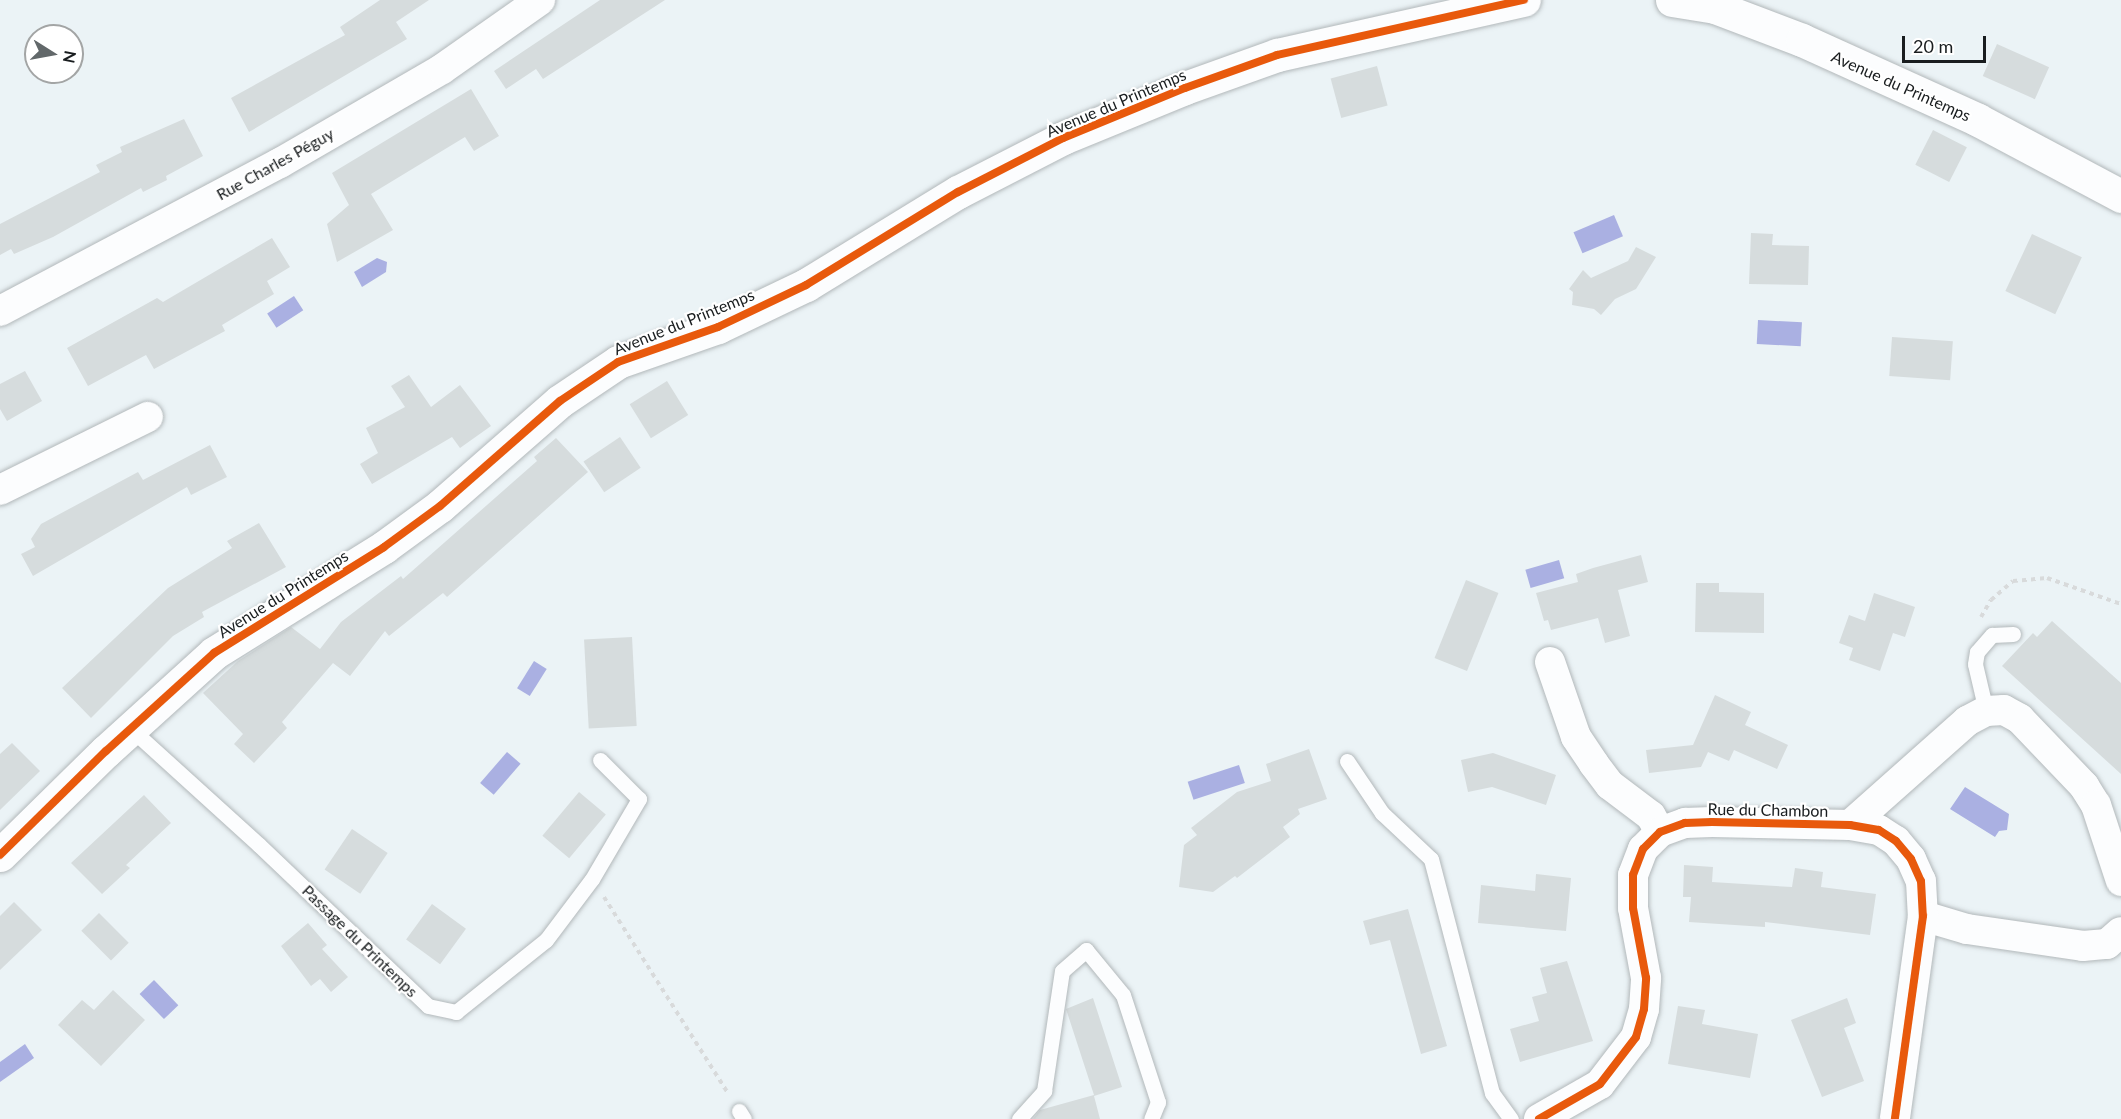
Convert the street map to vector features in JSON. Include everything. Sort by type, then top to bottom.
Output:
[{"type":"street","name":"Rue Charles Péguy","points":[[0,311],[280,163],[442,69],[540,0]]},
{"type":"street","name":"Avenue du Printemps","points":[[0,855],[130,728],[214,653],[384,547],[440,506],[560,401],[618,362],[718,327],[806,285],[958,192],[1063,138],[1185,88],[1277,55],[1524,0]]},
{"type":"street","name":"Avenue du Printemps","points":[[1672,0],[1714,7],[1803,40],[1978,120],[2121,196]]},
{"type":"street","points":[[0,490],[148,417]]},
{"type":"street","points":[[1539,1119],[1600,1084],[1636,1037],[1644,1009],[1646,978],[1633,908],[1633,875],[1643,849],[1660,832],[1651,816],[1610,785],[1576,737],[1550,662]]},
{"type":"street","points":[[1850,825],[1941,741],[1986,711],[2004,710],[2020,719],[2070,767],[2096,805],[2121,881]]},
{"type":"street","name":"Rue du Chambon","points":[[1660,832],[1685,823],[1850,825],[1879,830],[1896,842],[1911,858],[1921,881],[1923,916],[1895,1119]]},
{"type":"street","points":[[1923,916],[1967,929],[2083,946],[2116,943]]},
{"type":"lane","points":[[1986,711],[1975,664],[1984,643],[1992,635],[2013,634]]},
{"type":"lane","name":"Passage du Printemps","points":[[130,728],[260,844],[428,1006],[456,1012],[546,940],[592,879],[639,798],[600,760]]},
{"type":"lane","points":[[1347,760],[1382,813],[1431,859],[1492,1093],[1511,1119]]},
{"type":"lane","points":[[1019,1119],[1044,1091],[1062,971],[1086,950],[1122,995],[1158,1102],[1151,1119]]},
{"type":"path","points":[[1984,643],[1978,622],[1990,600],[2013,581],[2046,578],[2121,604]]},
{"type":"path","points":[[592,879],[741,1115]]},
{"type":"water","points":[[1614,215],[1623,236],[1582,253],[1573,232]]},
{"type":"water","points":[[377,258],[387,262],[386,272],[362,287],[354,272]]},
{"type":"water","points":[[294,296],[303,310],[276,328],[267,313]]},
{"type":"water","points":[[1758,320],[1802,322],[1801,346],[1757,344]]},
{"type":"water","points":[[1559,560],[1564,578],[1531,588],[1525,570]]},
{"type":"water","points":[[534,661],[547,669],[530,696],[517,688]]},
{"type":"water","points":[[507,752],[521,764],[494,795],[480,783]]},
{"type":"water","points":[[1239,765],[1245,783],[1194,800],[1188,782]]},
{"type":"water","points":[[1965,787],[2009,814],[2007,830],[1999,831],[1995,837],[1950,809]]},
{"type":"water","points":[[154,980],[178,1005],[164,1019],[140,994]]},
{"type":"water","points":[[25,1044],[34,1058],[0,1082],[0,1062]]},
{"type":"building","points":[[380,0],[429,0],[396,22],[407,39],[249,132],[231,98],[345,35],[340,27]]},
{"type":"building","points":[[600,0],[665,0],[543,79],[536,69],[506,89],[494,71]]},
{"type":"building","points":[[1997,44],[2049,67],[2035,99],[1983,76]]},
{"type":"building","points":[[1377,66],[1388,106],[1341,118],[1331,78]]},
{"type":"building","points":[[471,89],[499,136],[474,151],[465,137],[371,194],[393,230],[337,262],[327,224],[349,205],[332,173]]},
{"type":"building","points":[[184,119],[203,156],[166,176],[167,180],[143,192],[141,188],[53,237],[14,254],[11,249],[0,255],[0,224],[100,172],[96,165],[122,152],[120,147]]},
{"type":"building","points":[[1933,130],[1967,147],[1949,182],[1915,165]]},
{"type":"building","points":[[1751,233],[1773,234],[1772,245],[1809,246],[1808,285],[1749,284]]},
{"type":"building","points":[[2032,234],[2082,257],[2055,314],[2005,291]]},
{"type":"building","points":[[272,238],[290,267],[267,281],[274,294],[222,325],[225,331],[154,369],[146,355],[88,386],[67,348],[157,298],[163,302]]},
{"type":"building","points":[[1636,247],[1656,257],[1636,289],[1615,299],[1601,315],[1594,309],[1572,305],[1573,292],[1569,289],[1583,270],[1591,278],[1628,261]]},
{"type":"building","points":[[1892,337],[1953,341],[1950,380],[1889,376]]},
{"type":"building","points":[[25,371],[42,401],[7,421],[0,409],[0,384]]},
{"type":"building","points":[[409,375],[431,407],[460,385],[491,426],[460,448],[452,437],[372,484],[360,464],[378,453],[366,428],[405,407],[391,386]]},
{"type":"building","points":[[667,381],[688,415],[651,438],[630,404]]},
{"type":"building","points":[[620,437],[641,468],[604,492],[584,462]]},
{"type":"building","points":[[556,438],[588,472],[447,597],[443,593],[389,636],[385,631],[350,676],[333,663],[282,722],[287,728],[254,763],[234,744],[243,734],[203,693],[238,661],[291,627],[320,649],[341,622],[401,576],[403,579],[537,461],[534,457]]},
{"type":"building","points":[[210,445],[227,477],[191,495],[187,487],[33,576],[21,554],[35,547],[31,539],[41,524],[138,472],[143,480]]},
{"type":"building","points":[[259,523],[286,567],[202,612],[204,617],[173,636],[91,718],[62,688],[168,588],[232,548],[227,541]]},
{"type":"building","points":[[1641,555],[1648,582],[1618,590],[1630,636],[1605,643],[1598,618],[1551,630],[1548,620],[1544,621],[1536,593],[1578,582],[1576,574]]},
{"type":"building","points":[[1466,580],[1498,593],[1467,671],[1435,658]]},
{"type":"building","points":[[1696,583],[1719,583],[1719,592],[1764,593],[1764,633],[1695,632]]},
{"type":"building","points":[[1874,593],[1915,607],[1905,637],[1893,633],[1880,671],[1849,660],[1853,648],[1839,643],[1849,615],[1865,621]]},
{"type":"building","points":[[2052,621],[2121,683],[2121,774],[2002,666],[2033,633],[2037,637]]},
{"type":"building","points":[[632,637],[637,726],[589,728],[584,640]]},
{"type":"building","points":[[1715,695],[1751,712],[1745,725],[1788,745],[1777,769],[1734,750],[1729,761],[1708,752],[1701,767],[1649,773],[1646,750],[1693,745]]},
{"type":"building","points":[[12,743],[40,771],[0,810],[0,754]]},
{"type":"building","points":[[1309,749],[1327,799],[1298,809],[1300,814],[1283,827],[1290,837],[1237,878],[1235,876],[1213,892],[1179,887],[1184,845],[1197,835],[1191,828],[1237,792],[1271,781],[1266,764]]},
{"type":"building","points":[[1493,753],[1556,775],[1546,805],[1492,787],[1468,792],[1461,760]]},
{"type":"building","points":[[579,792],[606,814],[569,858],[542,836]]},
{"type":"building","points":[[144,795],[171,823],[126,865],[130,868],[102,894],[71,863]]},
{"type":"building","points":[[352,829],[388,853],[360,894],[325,870]]},
{"type":"building","points":[[1684,865],[1713,867],[1712,882],[1792,887],[1795,868],[1823,872],[1821,887],[1876,894],[1870,935],[1765,922],[1765,927],[1689,922],[1691,897],[1683,897]]},
{"type":"building","points":[[1536,874],[1571,878],[1566,931],[1478,923],[1481,885],[1535,891]]},
{"type":"building","points":[[14,902],[42,930],[0,970],[0,916]]},
{"type":"building","points":[[432,904],[466,929],[440,964],[406,940]]},
{"type":"building","points":[[1408,909],[1447,1046],[1421,1054],[1390,940],[1370,945],[1363,921]]},
{"type":"building","points":[[99,913],[129,943],[111,960],[81,931]]},
{"type":"building","points":[[308,923],[327,945],[322,949],[348,977],[331,992],[320,979],[311,986],[281,946]]},
{"type":"building","points":[[1567,961],[1593,1041],[1520,1062],[1510,1029],[1539,1021],[1532,997],[1547,993],[1540,968]]},
{"type":"building","points":[[113,990],[145,1020],[101,1066],[58,1025],[82,1000],[94,1010]]},
{"type":"building","points":[[1093,998],[1122,1087],[1094,1096],[1100,1119],[1033,1119],[1040,1110],[1094,1095],[1066,1009]]},
{"type":"building","points":[[1847,998],[1856,1023],[1844,1028],[1864,1081],[1822,1097],[1791,1020]]},
{"type":"building","points":[[1678,1006],[1705,1010],[1702,1024],[1758,1034],[1750,1078],[1668,1064]]},
{"type":"cycle path","points":[[0,855],[106,751],[214,653],[384,547],[440,506],[560,401],[618,362],[718,327],[806,285],[958,192],[1063,138],[1185,88],[1277,55],[1524,0]]},
{"type":"cycle path","points":[[1539,1119],[1600,1084],[1636,1037],[1644,1009],[1646,978],[1633,908],[1633,875],[1643,849],[1660,832],[1685,823],[1712,822],[1850,825],[1879,830],[1896,841],[1911,859],[1921,881],[1923,916],[1895,1119]]}]
